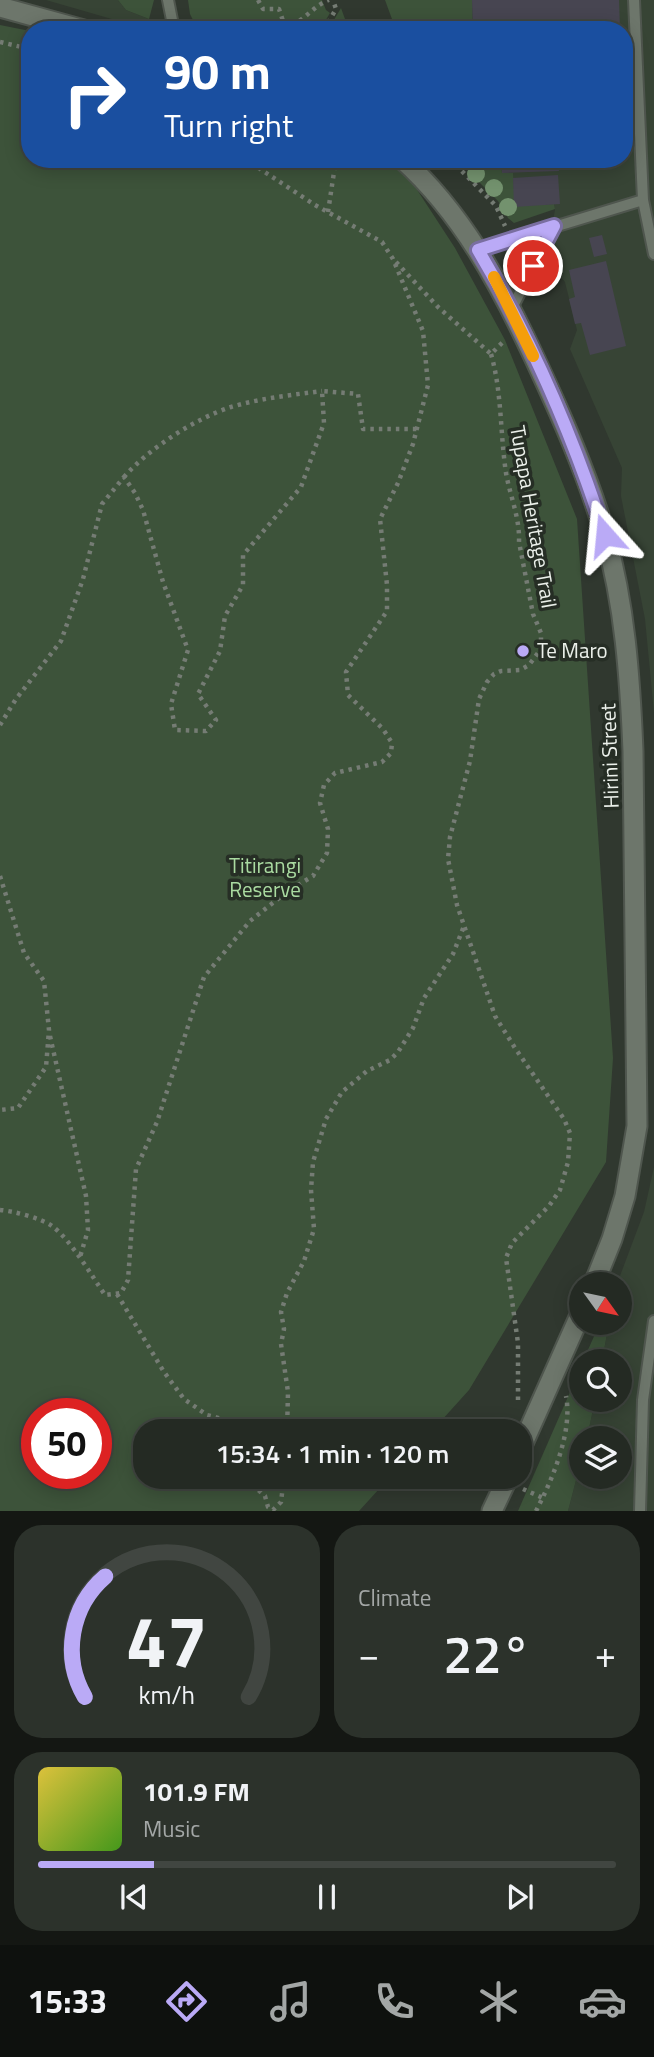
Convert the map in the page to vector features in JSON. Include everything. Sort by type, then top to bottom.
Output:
[{"type":"main road","points":[[0,7],[51,21]]},
{"type":"main road","name":"Hirini Street","points":[[411,168],[442,200],[478,250],[515,318],[577,454],[605,535],[621,611],[631,695],[637,1126],[632,1163],[618,1223],[599,1272]]},
{"type":"main road","points":[[532,1423],[571,1335]]},
{"type":"main road","points":[[492,1511],[510,1489]]},
{"type":"lane","points":[[168,0],[172,21]]},
{"type":"lane","points":[[634,0],[643,200],[654,254]]},
{"type":"lane","points":[[478,250],[643,200]]},
{"type":"lane","points":[[515,318],[554,226]]},
{"type":"lane","points":[[640,1511],[642,1400],[654,1321]]},
{"type":"path","points":[[258,0],[262,9],[279,9],[283,21]]},
{"type":"path","points":[[302,21],[316,6],[328,1],[336,9],[329,21]]},
{"type":"path","points":[[0,42],[21,47]]},
{"type":"path","points":[[259,168],[328,212],[382,242],[393,259],[438,307],[491,354],[515,318]]},
{"type":"path","points":[[328,212],[335,168]]},
{"type":"path","points":[[459,168],[500,211],[508,240]]},
{"type":"path","points":[[0,1210],[11,1211],[52,1226],[80,1258],[105,1296],[121,1293],[128,1280],[136,1169],[158,1122],[204,977],[250,921],[288,891],[313,876],[327,853],[328,830],[320,803],[324,785],[335,772],[383,762],[391,753],[392,743],[383,729],[348,695],[346,672],[387,611],[380,519],[398,483],[417,429],[428,385],[423,331],[393,259]]},
{"type":"path","name":"Tupapa Heritage Trail","points":[[491,354],[497,379],[506,474],[520,531],[533,614],[542,640],[541,649],[533,662],[520,670],[494,674],[479,699],[470,761],[448,849],[450,881],[495,1016],[564,1119],[570,1133],[568,1162],[560,1190],[550,1206],[517,1238],[506,1258],[518,1343],[518,1408]]},
{"type":"path","points":[[0,725],[16,699],[61,641],[83,579],[102,504],[139,459],[175,434],[229,407],[261,399],[322,391],[358,394],[363,429],[417,429]]},
{"type":"path","points":[[124,477],[143,510],[163,582],[188,650],[171,704],[175,730],[206,731],[216,720],[198,694],[220,651],[225,616],[243,585],[243,555],[301,486],[324,423],[322,391]]},
{"type":"path","points":[[0,876],[24,953],[44,981],[49,1030],[86,1196],[88,1230],[80,1258]]},
{"type":"path","points":[[287,1419],[288,1387],[281,1344],[284,1329],[281,1312],[312,1237],[313,1162],[326,1119],[335,1101],[348,1087],[367,1071],[390,1060],[398,1052],[413,1028],[424,998],[453,954],[464,926]]},
{"type":"path","points":[[0,1110],[18,1108],[46,1067],[49,1030]]},
{"type":"path","points":[[117,1294],[164,1372],[184,1399],[207,1415],[222,1419]]},
{"type":"path","points":[[536,1511],[557,1464],[568,1411],[563,1387],[553,1375]]},
{"type":"path","points":[[257,1489],[265,1496],[268,1507],[272,1510],[281,1502],[283,1489]]},
{"type":"path","points":[[526,1489],[543,1498]]},
{"type":"shaded area","points":[[46,0],[118,0],[126,10],[149,19],[119,21]]},
{"type":"shaded area","points":[[472,0],[654,0],[654,713],[645,619],[621,496],[622,468],[570,349],[577,330],[565,282],[546,258],[554,204],[514,207],[502,168],[633,168],[633,21],[473,21]]},
{"type":"shaded area","points":[[654,1167],[654,1511],[568,1511],[574,1489],[632,1489],[632,1426],[590,1426],[592,1412],[632,1412],[632,1349],[604,1349],[607,1335],[632,1335],[632,1272],[622,1272],[644,1212]]},
{"type":"green space","points":[[118,0],[154,0],[149,19],[126,10]]},
{"type":"green space","points":[[188,0],[322,0],[330,13],[325,21],[194,21]]},
{"type":"green space","points":[[385,0],[472,0],[473,21],[393,21]]},
{"type":"green space","points":[[341,8],[346,21],[333,21]]},
{"type":"green space","name":"Titirangi Reserve","points":[[0,25],[21,29],[21,168],[403,168],[455,248],[505,340],[577,519],[613,1058],[606,1162],[469,1390],[443,1419],[133,1419],[133,1489],[379,1489],[359,1511],[0,1511]]},
{"type":"green space","points":[[468,168],[502,168],[502,173],[513,173],[515,206],[554,204],[555,209],[514,223],[498,201]]},
{"type":"green space","points":[[595,1335],[607,1335],[604,1349],[588,1349]]},
{"type":"green space","points":[[569,1394],[569,1412],[592,1412],[590,1426],[569,1426],[569,1489],[574,1489],[568,1511],[518,1511],[528,1489],[532,1489],[532,1479]]},
{"type":"building","points":[[472,0],[619,0],[620,21],[473,21]]},
{"type":"building","points":[[502,168],[559,168],[559,171],[502,173]]},
{"type":"building","points":[[558,175],[560,204],[514,207],[513,178]]},
{"type":"building","points":[[602,235],[607,254],[594,257],[589,238]]},
{"type":"building","points":[[606,261],[626,346],[590,355],[581,323],[575,324],[569,299],[575,297],[569,270]]},
{"type":"slow traffic","points":[[494,277],[533,356]]},
{"type":"place","name":"Te Maro","points":[[523,651]]},
{"type":"route","points":[[533,266],[554,226],[478,250],[515,317],[561,416],[605,535]]}]
